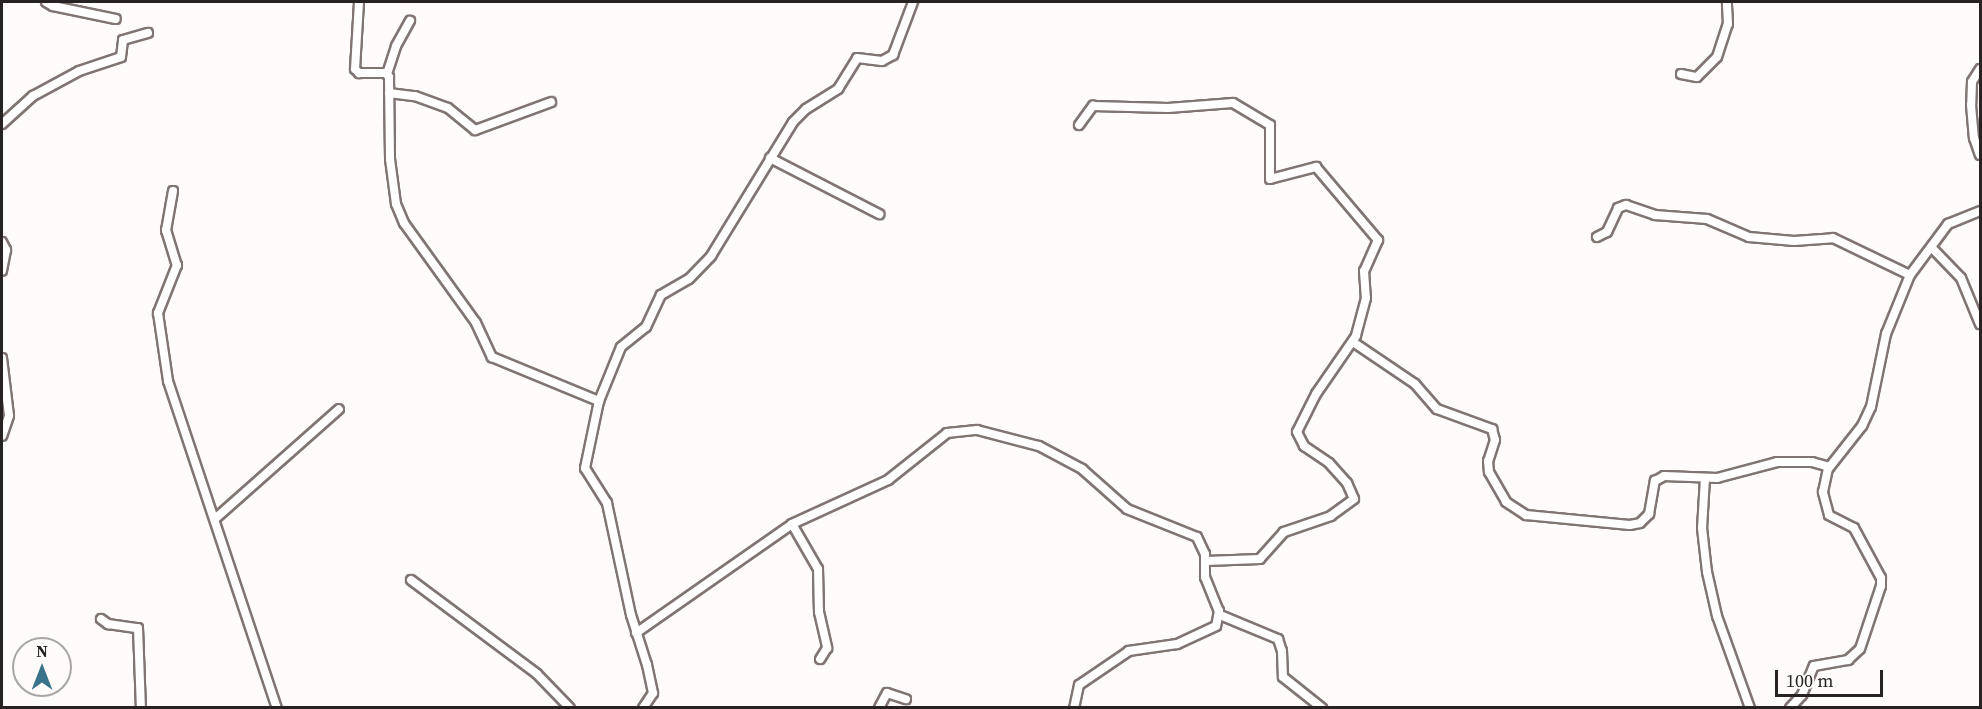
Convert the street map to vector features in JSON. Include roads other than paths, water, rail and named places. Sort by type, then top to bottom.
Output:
[{"type":"street","points":[[46,2],[116,19]]},
{"type":"street","points":[[359,2],[355,69],[359,73],[387,74]]},
{"type":"street","points":[[644,708],[653,693],[636,633],[607,503],[585,468],[599,402],[621,347],[646,327],[661,295],[679,286],[705,263],[752,194],[794,122],[806,109],[838,88],[857,58],[882,61],[892,56],[913,2]]},
{"type":"street","points":[[1681,74],[1696,77],[1717,57],[1728,24],[1727,2]]},
{"type":"street","points":[[410,21],[396,46],[387,74],[390,159],[399,212],[476,323],[490,355],[532,376],[599,402]]},
{"type":"street","points":[[2,124],[42,90],[79,71],[121,57],[123,40],[148,33]]},
{"type":"street","points":[[1980,69],[1972,82],[1971,105],[1974,138],[1980,155]]},
{"type":"street","points":[[389,93],[415,96],[448,108],[475,130],[551,102]]},
{"type":"street","points":[[1079,125],[1093,106],[1168,108],[1219,102],[1233,104],[1268,122],[1270,179],[1316,167],[1377,237],[1364,271],[1366,298],[1353,342],[1316,394],[1297,432],[1304,446],[1329,463],[1353,491],[1351,503],[1331,516],[1284,532],[1260,559],[1206,561]]},
{"type":"street","points":[[771,158],[879,214]]},
{"type":"street","points":[[173,191],[166,230],[177,265],[158,313],[161,343],[184,439],[216,518],[248,610],[259,661],[277,708]]},
{"type":"street","points":[[1597,237],[1607,232],[1618,208],[1626,205],[1655,215],[1707,219],[1744,236],[1794,241],[1833,238],[1910,275]]},
{"type":"street","points":[[1790,708],[1802,695],[1814,666],[1848,660],[1860,649],[1881,586],[1854,528],[1829,515],[1824,492],[1829,467],[1862,426],[1871,407],[1886,334],[1910,275],[1933,249],[1948,224],[1980,211]]},
{"type":"street","points":[[2,242],[6,249],[2,271]]},
{"type":"street","points":[[1933,249],[1961,278],[1980,324]]},
{"type":"street","points":[[1353,342],[1415,384],[1437,409],[1492,429],[1495,441],[1487,467],[1506,502],[1519,513],[1630,525],[1640,523],[1648,514],[1657,479],[1731,475],[1777,462],[1812,462],[1829,467]]},
{"type":"street","points":[[2,357],[9,416],[2,436]]},
{"type":"street","points":[[216,518],[339,409]]},
{"type":"street","points":[[636,633],[792,524],[888,480],[947,433],[977,430],[1039,446],[1082,469],[1126,509],[1197,537],[1206,561],[1205,577],[1220,615],[1216,626],[1205,634],[1177,644],[1134,649],[1108,663],[1079,685],[1074,708]]},
{"type":"street","points":[[1705,478],[1702,528],[1707,572],[1718,616],[1750,708]]},
{"type":"street","points":[[792,524],[818,569],[819,612],[827,648],[820,658]]},
{"type":"street","points":[[411,580],[537,674],[570,708]]},
{"type":"street","points":[[1220,615],[1278,639],[1282,651],[1283,678],[1322,708]]},
{"type":"street","points":[[102,619],[108,624],[138,628],[141,708]]},
{"type":"street","points":[[879,708],[887,693],[906,699]]}]
